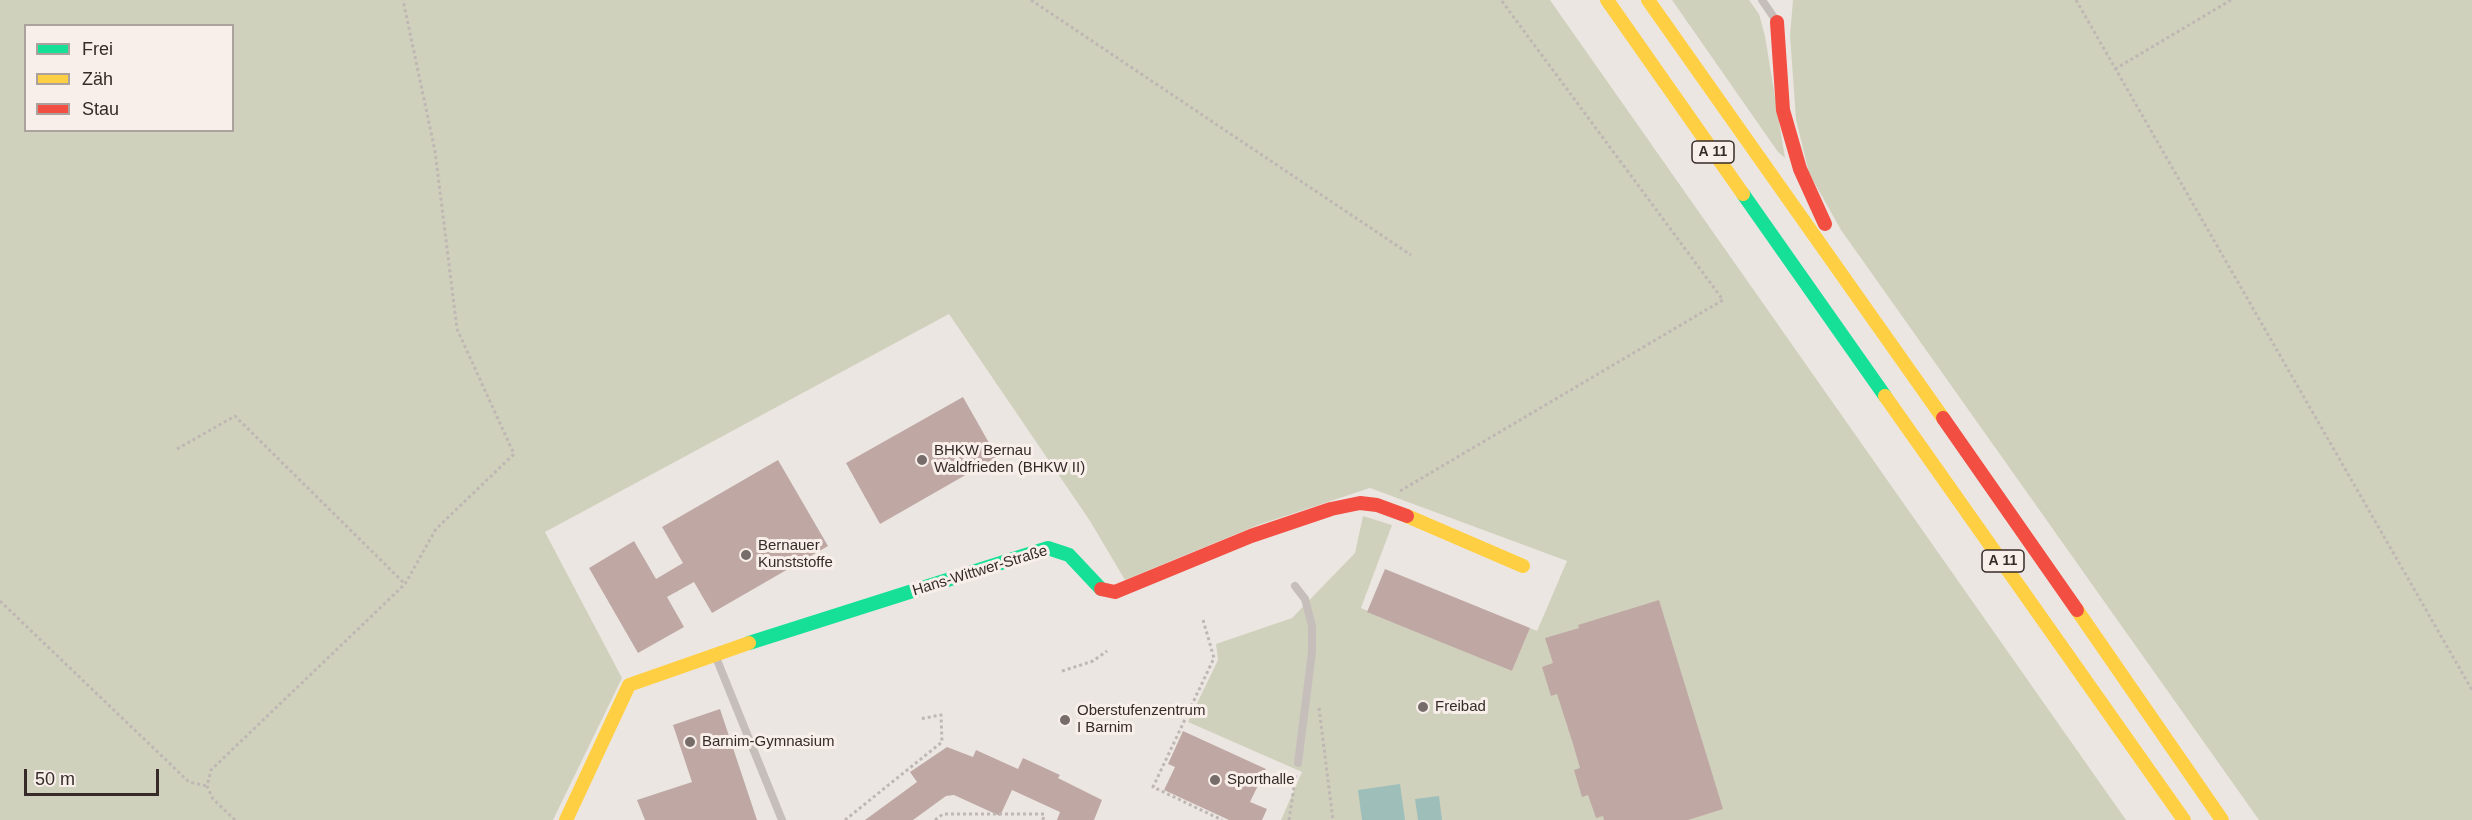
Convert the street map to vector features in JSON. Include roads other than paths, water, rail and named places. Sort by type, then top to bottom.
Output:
[{"type":"main road","name":"A 11","points":[[1607,0],[2184,820]]},
{"type":"main road","name":"A 11","points":[[1648,0],[1846,278],[2222,820]]},
{"type":"main road","points":[[1777,22],[1780,84],[1790,140],[1811,197],[1842,252],[1846,278]]},
{"type":"main road","name":"Hans-Wittwer-Straße","points":[[566,820],[629,685],[714,654],[1048,548],[1070,555],[1096,586],[1105,591],[1115,592],[1251,536],[1332,509],[1360,503],[1377,505],[1522,566]]},
{"type":"lane","points":[[1762,0],[1777,22]]},
{"type":"lane","points":[[1294,586],[1305,599],[1312,626],[1312,652],[1298,763]]},
{"type":"lane","points":[[714,654],[723,670],[782,820]]},
{"type":"water","points":[[1400,784],[1405,820],[1362,820],[1358,790]]},
{"type":"water","points":[[1439,796],[1442,820],[1418,820],[1415,799]]},
{"type":"place","name":"BHKW Bernau Waldfrieden (BHKW II)","points":[[922,460]]},
{"type":"place","name":"Bernauer Kunststoffe","points":[[746,555]]},
{"type":"place","name":"Freibad","points":[[1423,707]]},
{"type":"place","name":"Oberstufenzentrum I Barnim","points":[[1065,720]]},
{"type":"place","name":"Barnim-Gymnasium","points":[[690,742]]},
{"type":"place","name":"Sporthalle","points":[[1215,780]]}]
